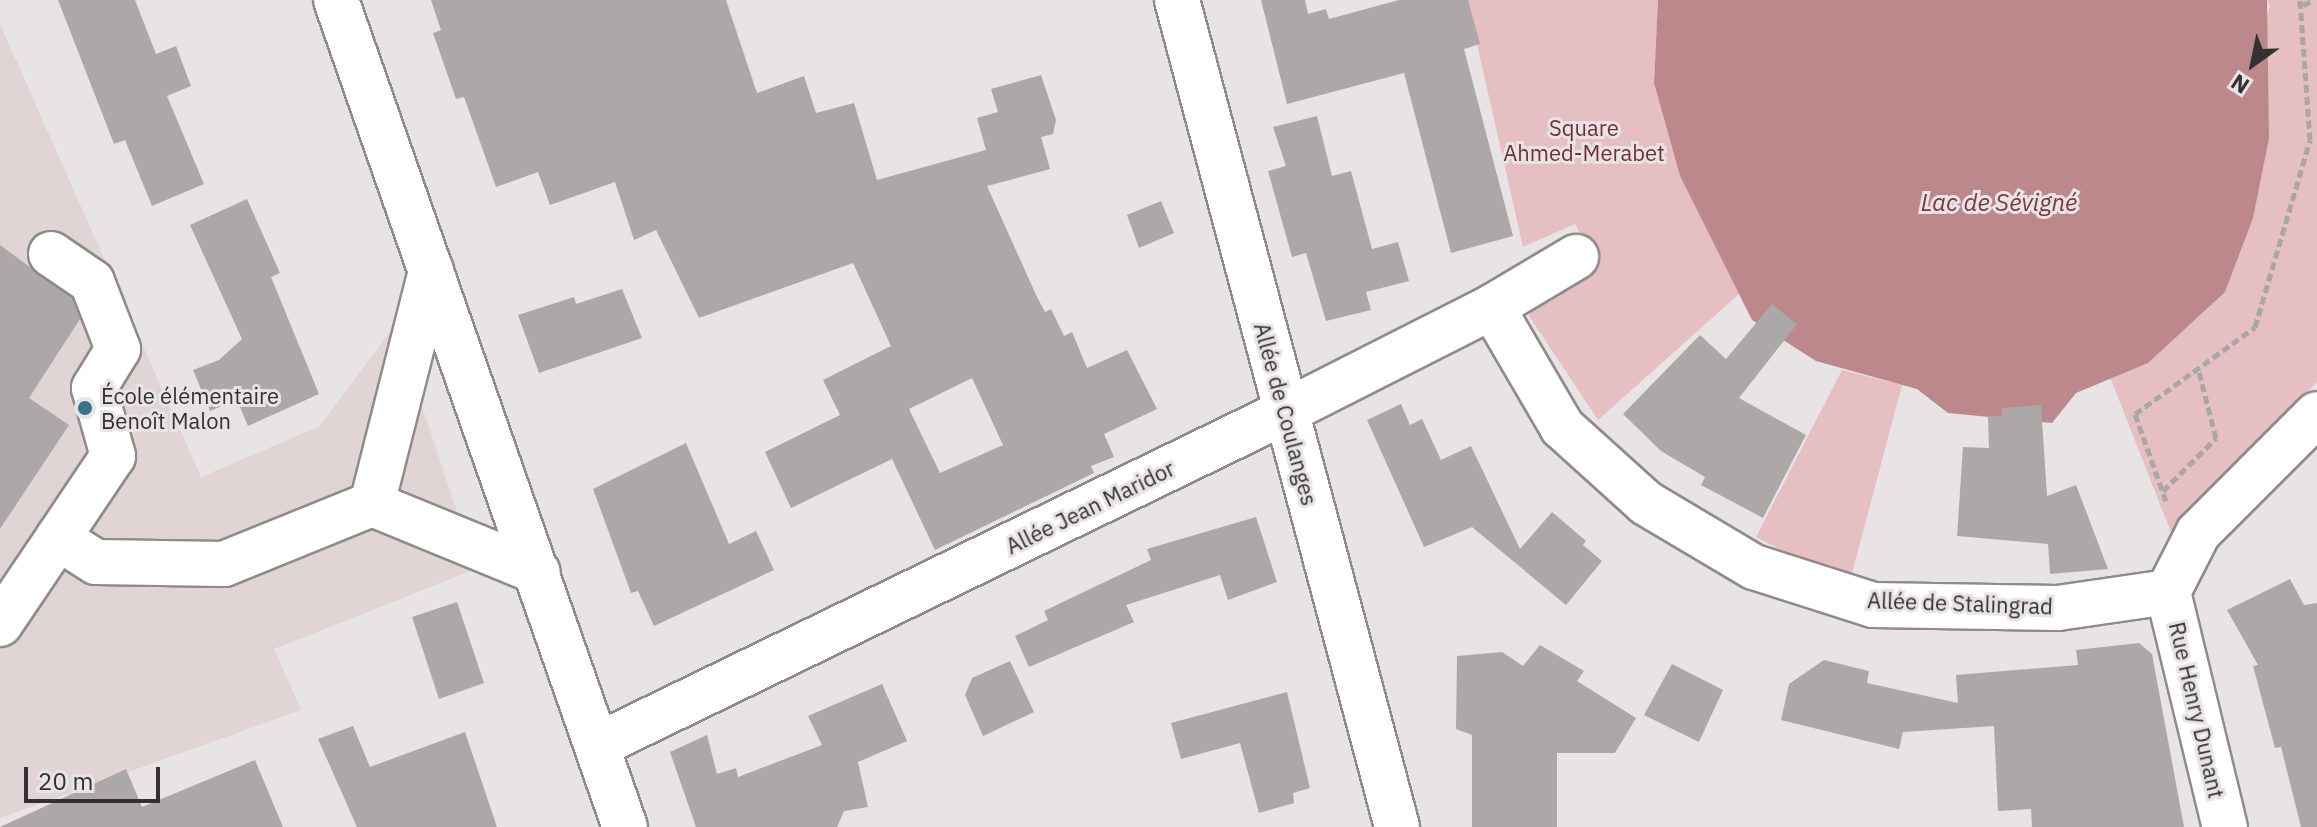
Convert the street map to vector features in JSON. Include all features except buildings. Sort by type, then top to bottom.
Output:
[{"type":"street","points":[[336,0],[625,827]]},
{"type":"street","name":"Allée de Coulanges","points":[[1177,0],[1397,827]]},
{"type":"street","points":[[0,624],[113,456],[94,388],[118,349],[92,282],[51,254]]},
{"type":"street","name":"Allée Jean Maridor","points":[[598,745],[1285,412],[1492,307],[1576,257]]},
{"type":"street","points":[[372,504],[431,270]]},
{"type":"street","name":"Allée de Stalingrad","points":[[1492,307],[1562,427],[1646,503],[1754,567],[1873,605],[2058,608],[2168,592]]},
{"type":"street","points":[[2168,592],[2198,533],[2317,414]]},
{"type":"street","points":[[58,538],[96,562],[224,564],[372,504],[538,572]]},
{"type":"street","name":"Rue Henry Dunant","points":[[2168,592],[2225,827]]},
{"type":"path","points":[[2188,553],[2135,414],[2199,372],[2255,327],[2310,140],[2302,2],[2314,0]]},
{"type":"path","points":[[2163,491],[2216,438],[2199,372]]},
{"type":"shaded area","name":"École élémentaire Benoît Malon","points":[[0,24],[201,477],[320,426],[395,325],[476,569],[274,649],[301,710],[0,818]]},
{"type":"green space","name":"Square Ahmed-Merabet","points":[[1467,0],[1658,0],[1654,83],[1680,176],[1739,294],[1598,420],[1529,316],[1538,295],[1598,265],[1575,224],[1523,247]]},
{"type":"green space","points":[[2267,0],[2317,0],[2317,382],[2238,463],[2174,540],[2110,377],[2148,363],[2270,7]]},
{"type":"green space","points":[[1842,370],[1902,385],[1851,577],[1802,561],[1756,537]]},
{"type":"water","name":"Lac de Sévigné","points":[[1658,0],[2267,0],[2269,138],[2253,218],[2225,292],[2148,363],[2076,393],[2052,423],[1948,413],[1917,389],[1816,361],[1752,320],[1680,176],[1654,83]]},
{"type":"place","name":"École élémentaire Benoît Malon","points":[[85,408]]}]
